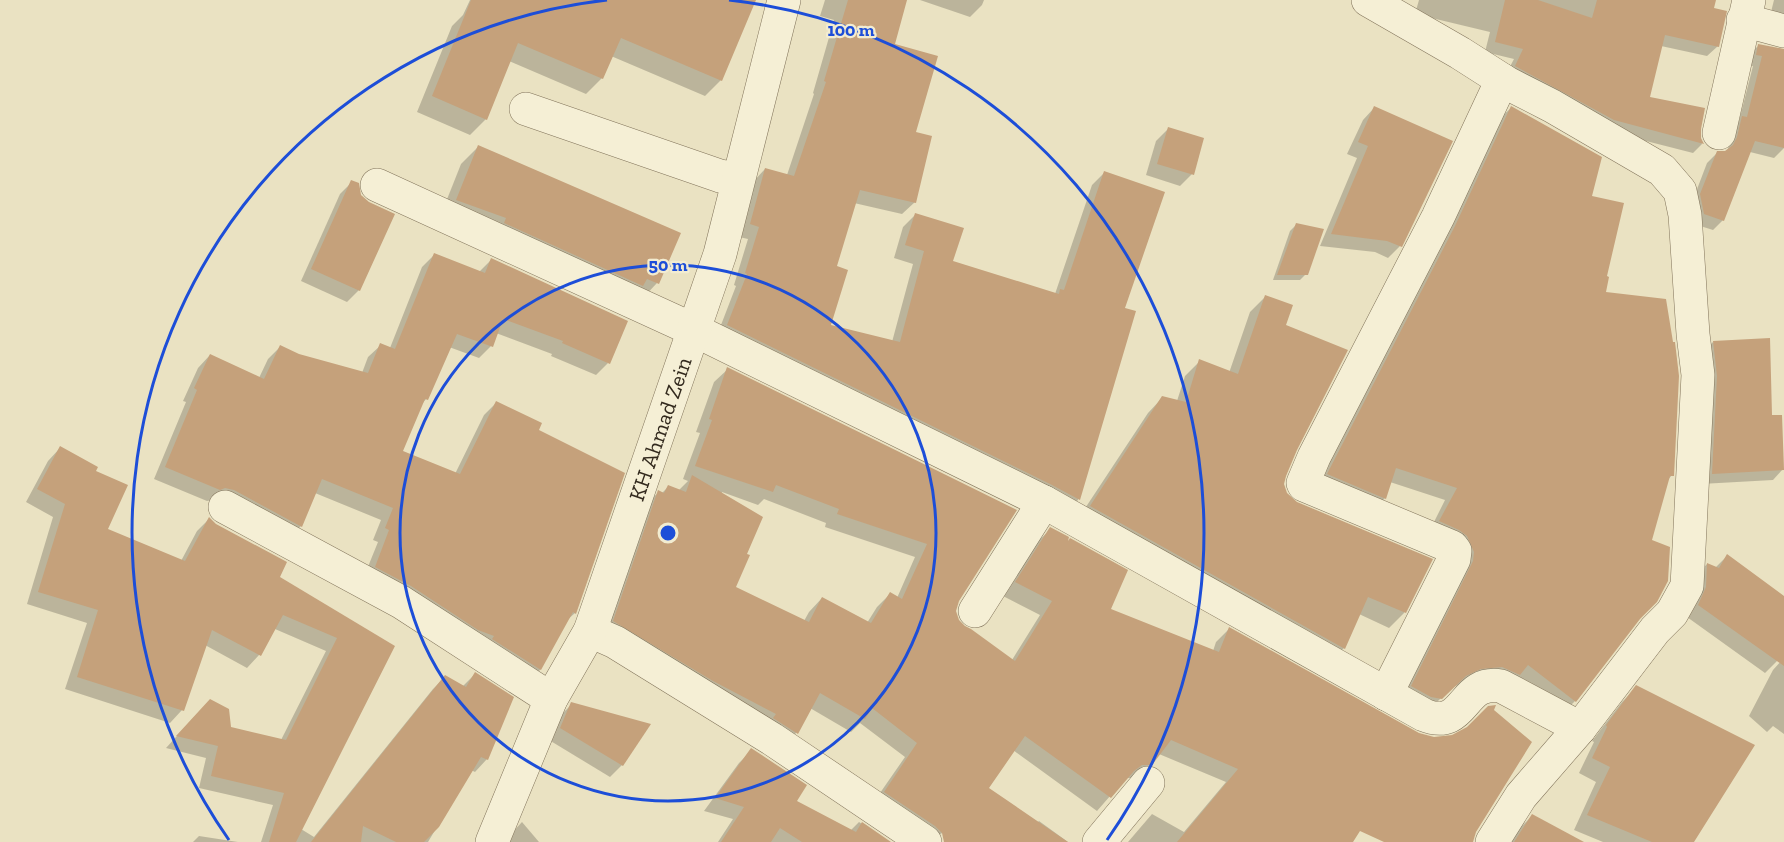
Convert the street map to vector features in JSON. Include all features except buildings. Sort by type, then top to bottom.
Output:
[{"type":"street","name":"KH Ahmad Zein","points":[[492,842],[551,699],[590,631],[720,254],[737,179],[784,0]]},
{"type":"street","points":[[1368,0],[1502,80],[1552,106],[1662,170],[1680,191],[1685,215],[1698,375],[1687,586],[1672,613],[1655,630],[1580,728],[1521,796],[1492,842]]},
{"type":"street","points":[[1719,133],[1746,10],[1784,31]]},
{"type":"street","points":[[1386,694],[1454,559],[1455,550],[1396,522],[1305,486],[1303,483],[1314,457],[1438,217],[1502,80]]},
{"type":"street","points":[[526,109],[720,176],[737,179]]},
{"type":"street","points":[[377,185],[694,330],[1044,502],[1436,720],[1447,718],[1457,712],[1478,689],[1489,684],[1501,686],[1580,728]]},
{"type":"street","points":[[975,611],[1044,502]]},
{"type":"street","points":[[225,507],[401,602],[551,699]]},
{"type":"street","points":[[590,631],[615,642],[772,739],[925,842]]},
{"type":"street","points":[[1099,842],[1148,783]]}]
